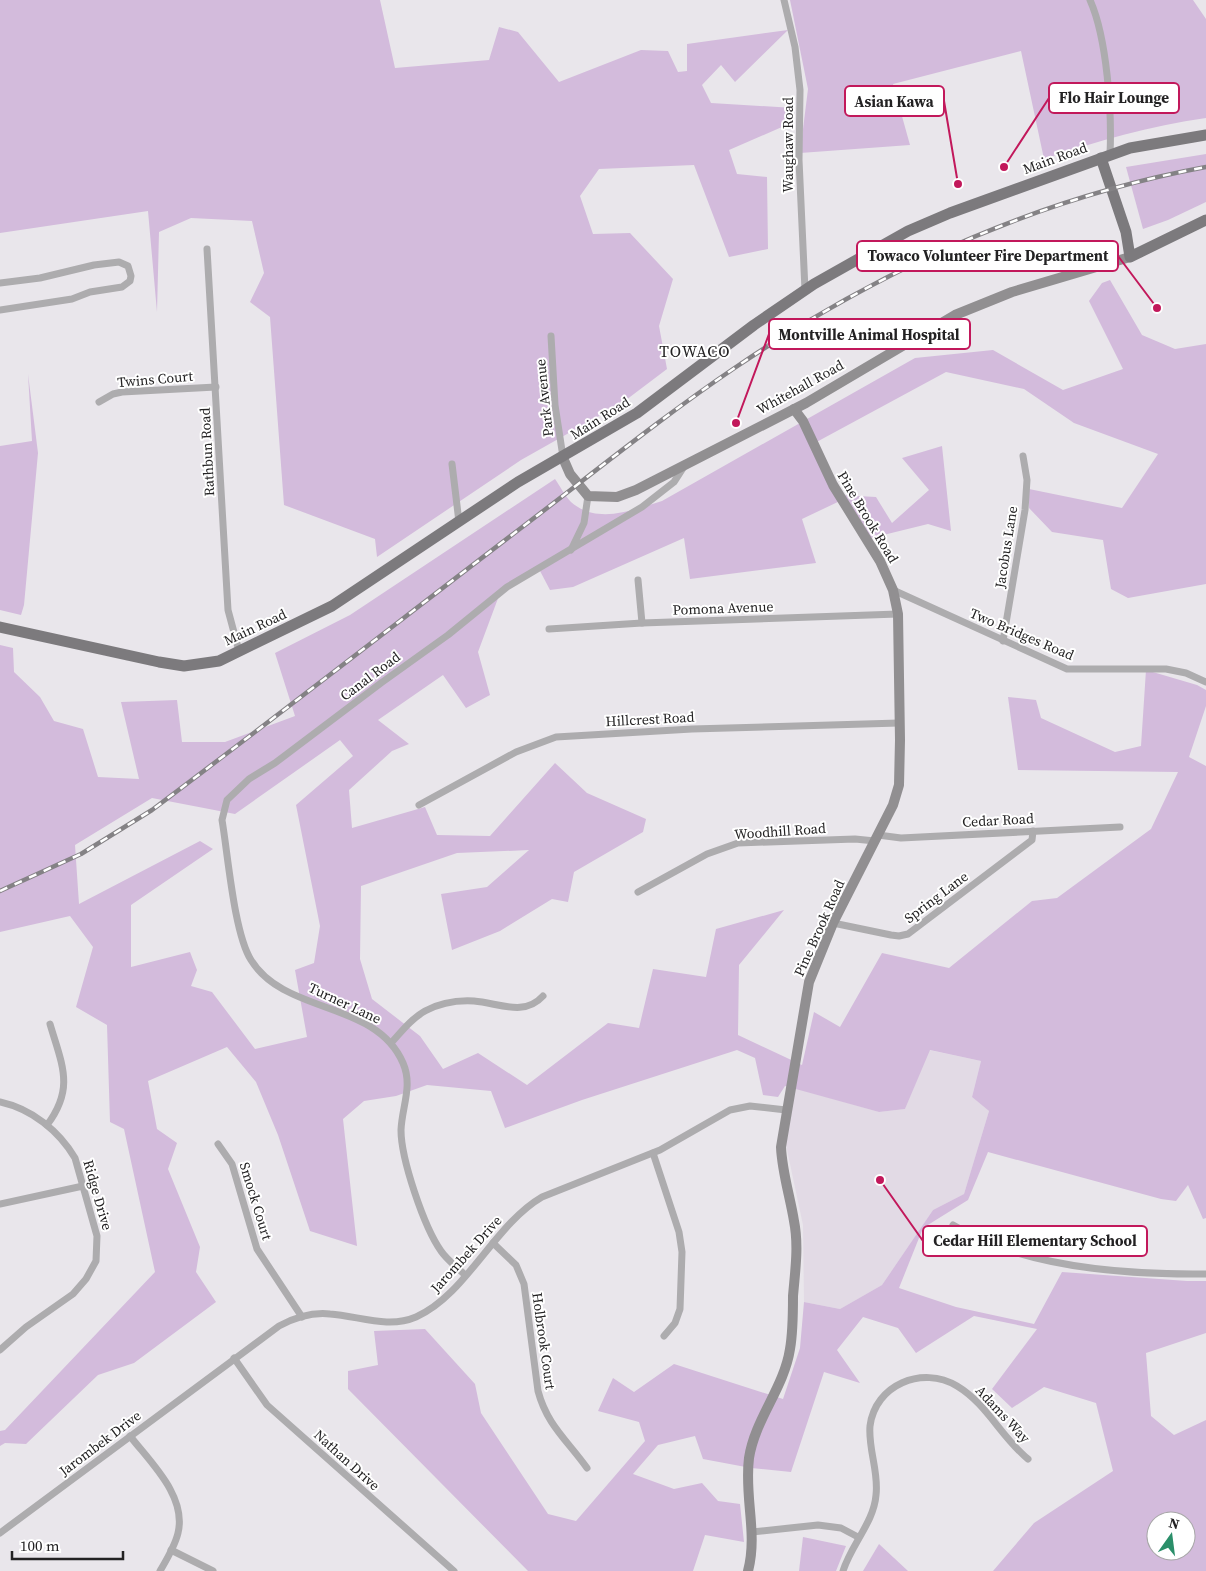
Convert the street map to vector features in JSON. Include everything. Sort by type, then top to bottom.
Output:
[{"type":"main road","name":"Main Road","points":[[0,627],[184,666],[219,661],[332,606],[518,482],[563,458],[637,413],[805,290],[856,259],[922,225],[1106,156],[1130,148],[1206,134]]},
{"type":"main road","points":[[1106,156],[1126,232],[1130,257]]},
{"type":"main road","name":"Whitehall Road","points":[[1130,257],[1206,220]]},
{"type":"street","name":"Waughaw Road","points":[[784,0],[795,47],[799,82],[799,160],[805,290]]},
{"type":"street","points":[[1090,0],[1099,24],[1103,46],[1106,156]]},
{"type":"street","name":"Rathbun Road","points":[[207,249],[228,610],[238,652]]},
{"type":"street","name":"Whitehall Road","points":[[588,496],[617,497],[683,468],[794,409],[932,327],[980,304],[1130,257]]},
{"type":"street","points":[[0,282],[40,278],[94,265],[119,262],[128,266],[131,276],[130,281],[122,287],[90,292],[72,299],[0,310]]},
{"type":"street","name":"Park Avenue","points":[[551,336],[555,405],[563,458]]},
{"type":"street","name":"Twins Court","points":[[98,402],[113,394],[122,392],[216,387]]},
{"type":"street","name":"Pine Brook Road","points":[[748,1571],[752,1532],[747,1483],[750,1457],[758,1428],[783,1376],[791,1346],[796,1241],[795,1222],[781,1160],[786,1110],[807,989],[833,923],[893,805],[899,785],[898,614],[893,590],[880,561],[833,485],[803,421],[794,409]]},
{"type":"street","name":"Jacobus Lane","points":[[1003,641],[1024,510],[1027,480],[1023,456]]},
{"type":"street","points":[[563,458],[570,474],[588,496],[584,523],[571,550]]},
{"type":"street","points":[[452,464],[459,522]]},
{"type":"street","name":"Canal Road","points":[[226,846],[222,820],[223,809],[227,800],[243,784],[448,635],[506,587],[642,507],[674,482],[683,468]]},
{"type":"street","points":[[638,580],[642,623]]},
{"type":"street","name":"Two Bridges Road","points":[[893,590],[1067,669],[1166,669],[1186,673],[1206,682]]},
{"type":"street","name":"Pomona Avenue","points":[[550,629],[642,623],[898,614]]},
{"type":"street","name":"Hillcrest Road","points":[[419,805],[516,752],[556,737],[692,729],[899,723]]},
{"type":"street","name":"Cedar Road","points":[[876,838],[1120,827]]},
{"type":"street","name":"Spring Lane","points":[[833,923],[891,935],[908,934],[1032,840],[1033,831]]},
{"type":"street","name":"Woodhill Road","points":[[638,892],[707,854],[738,843],[876,838]]},
{"type":"street","name":"Turner Lane","points":[[226,846],[242,940],[256,967],[279,987],[361,1022],[379,1032],[391,1043],[404,1064],[408,1084],[401,1128],[405,1161],[435,1241],[446,1258],[465,1275]]},
{"type":"street","points":[[391,1043],[416,1017],[444,1004],[474,1001],[524,1008],[536,1005],[543,996]]},
{"type":"street","points":[[47,1125],[59,1107],[65,1088],[50,1024]]},
{"type":"street","name":"Ridge Drive","points":[[0,1102],[17,1107],[47,1125],[70,1150],[75,1158],[97,1236],[98,1251],[92,1270],[73,1294],[26,1327],[0,1350]]},
{"type":"street","name":"Jarombek Drive","points":[[0,1533],[279,1326],[302,1317],[328,1313],[389,1322],[409,1320],[432,1308],[465,1275],[525,1208],[542,1197],[653,1153],[688,1136],[730,1110],[750,1106],[786,1110]]},
{"type":"street","name":"Smock Court","points":[[218,1144],[232,1164],[257,1249],[302,1317]]},
{"type":"street","points":[[653,1153],[679,1232],[682,1252],[680,1309],[674,1323],[664,1336]]},
{"type":"street","points":[[0,1204],[83,1186]]},
{"type":"street","points":[[953,1225],[975,1239],[998,1248],[1071,1266],[1206,1274]]},
{"type":"street","name":"Holbrook Court","points":[[493,1243],[516,1265],[524,1284],[538,1391],[542,1405],[551,1424],[587,1468]]},
{"type":"street","name":"Nathan Drive","points":[[234,1358],[267,1405],[454,1571]]},
{"type":"street","name":"Adams Way","points":[[842,1571],[871,1515],[876,1494],[870,1426],[877,1407],[890,1389],[914,1376],[944,1379],[975,1398],[1016,1449],[1028,1458]]},
{"type":"street","points":[[130,1436],[176,1499],[180,1524],[171,1550],[160,1571]]},
{"type":"street","points":[[752,1532],[825,1525],[841,1528],[858,1537]]},
{"type":"street","points":[[171,1550],[213,1571]]},
{"type":"shaded area","points":[[0,0],[380,0],[395,68],[489,60],[499,27],[518,32],[559,82],[641,50],[668,51],[678,72],[687,71],[687,44],[788,30],[735,82],[721,65],[702,85],[711,103],[794,108],[791,123],[729,150],[737,174],[767,177],[768,249],[729,257],[694,165],[599,169],[580,196],[593,234],[630,233],[673,279],[659,326],[667,369],[622,403],[521,460],[377,557],[375,539],[284,505],[270,317],[250,302],[264,273],[252,221],[191,218],[159,232],[157,312],[148,211],[0,233]]},
{"type":"shaded area","points":[[790,0],[1193,0],[1206,19],[1206,118],[1124,135],[1044,159],[1021,51],[893,84],[910,145],[800,153],[808,89]]},
{"type":"shaded area","points":[[1206,154],[1206,202],[1168,220],[1143,229],[1126,167]]},
{"type":"shaded area","points":[[1110,280],[1142,335],[1175,349],[1206,344],[1206,584],[1128,598],[1111,589],[1103,540],[1052,532],[1029,508],[1029,489],[1122,508],[1158,454],[1074,423],[1024,389],[946,372],[811,445],[839,495],[876,497],[892,523],[929,490],[902,458],[942,446],[951,531],[928,524],[867,539],[842,500],[802,519],[816,563],[690,579],[684,538],[573,587],[550,590],[539,569],[500,593],[478,652],[490,695],[466,708],[443,675],[378,720],[409,744],[392,751],[349,790],[352,828],[425,807],[437,835],[490,836],[555,763],[587,793],[646,819],[643,832],[574,872],[568,902],[552,899],[500,931],[452,950],[441,894],[487,887],[529,850],[457,853],[361,886],[360,959],[372,999],[420,1036],[443,1069],[478,1053],[527,1085],[608,1023],[639,1028],[653,969],[706,977],[716,929],[784,910],[739,965],[738,1035],[802,1065],[814,1012],[840,1027],[882,953],[949,968],[1032,901],[1057,898],[1151,829],[1178,772],[1018,770],[1008,697],[1036,700],[1041,718],[1115,752],[1141,746],[1146,670],[1197,685],[1206,690],[1206,706],[1189,757],[1206,766],[1206,1218],[1203,1219],[1188,1185],[1176,1201],[1161,1199],[988,1152],[968,1200],[923,1228],[899,1288],[956,1307],[1034,1324],[1062,1272],[1206,1281],[1206,1333],[1146,1353],[1151,1416],[1174,1435],[1206,1420],[1206,1571],[993,1571],[1034,1523],[1113,1471],[1096,1403],[1044,1387],[1012,1408],[992,1389],[1037,1329],[974,1316],[916,1353],[898,1328],[863,1317],[837,1350],[860,1383],[824,1372],[791,1472],[751,1468],[703,1459],[695,1436],[658,1445],[633,1474],[674,1489],[702,1483],[718,1501],[740,1504],[744,1542],[705,1535],[693,1571],[528,1571],[348,1389],[348,1371],[378,1365],[374,1331],[425,1329],[475,1384],[481,1413],[548,1514],[576,1521],[645,1441],[639,1422],[598,1411],[613,1378],[634,1392],[674,1364],[783,1399],[800,1348],[804,1302],[840,1309],[882,1285],[933,1210],[964,1194],[989,1111],[972,1097],[981,1061],[930,1050],[905,1109],[879,1112],[785,1086],[778,1097],[763,1095],[755,1058],[737,1050],[582,1100],[505,1128],[491,1091],[427,1085],[396,1096],[364,1101],[343,1119],[357,1246],[310,1231],[278,1135],[256,1082],[227,1047],[148,1081],[157,1129],[177,1143],[168,1169],[200,1247],[196,1272],[216,1302],[134,1363],[98,1375],[26,1444],[5,1443],[0,1446],[0,1431],[5,1430],[155,1272],[124,1129],[110,1122],[107,1025],[76,1007],[93,947],[70,916],[0,932],[0,645],[13,648],[14,672],[40,697],[54,721],[83,729],[98,777],[139,779],[121,702],[177,700],[182,742],[225,742],[295,716],[275,653],[350,615],[555,479],[571,502],[581,509],[592,513],[615,514],[662,501],[915,358],[993,350],[1063,390],[1123,369],[1089,301],[1102,283]],"holes":[[[340,740],[353,756],[296,805],[320,926],[314,963],[295,970],[307,1037],[255,1049],[212,992],[191,986],[197,970],[190,952],[131,967],[131,905],[213,849],[200,841],[79,904],[75,845],[152,798],[235,814]]]},
{"type":"shaded area","points":[[28,374],[38,453],[24,605],[21,615],[0,610],[0,446],[32,441]]},
{"type":"shaded area","points":[[929,1050],[981,1061],[972,1097],[989,1111],[964,1194],[933,1210],[882,1285],[840,1309],[804,1302],[803,1225],[786,1145],[795,1088],[879,1112],[905,1109]]},
{"type":"shaded area","points":[[803,1537],[846,1546],[836,1571],[799,1571]]},
{"type":"shaded area","points":[[879,1544],[908,1571],[863,1571]]},
{"type":"railway","points":[[0,891],[81,854],[152,810],[654,426],[708,386],[790,332],[903,270],[961,243],[1020,219],[1081,198],[1143,181],[1206,167]]},
{"type":"place","name":"Flo Hair Lounge","points":[[1004,167]]},
{"type":"place","name":"Asian Kawa","points":[[958,184]]},
{"type":"place","name":"Towaco Volunteer Fire Department","points":[[1157,308]]},
{"type":"place","name":"Montville Animal Hospital","points":[[736,423]]},
{"type":"place","name":"Cedar Hill Elementary School","points":[[880,1180]]},
{"type":"district","name":"TOWACO","points":[[695,351]]}]
